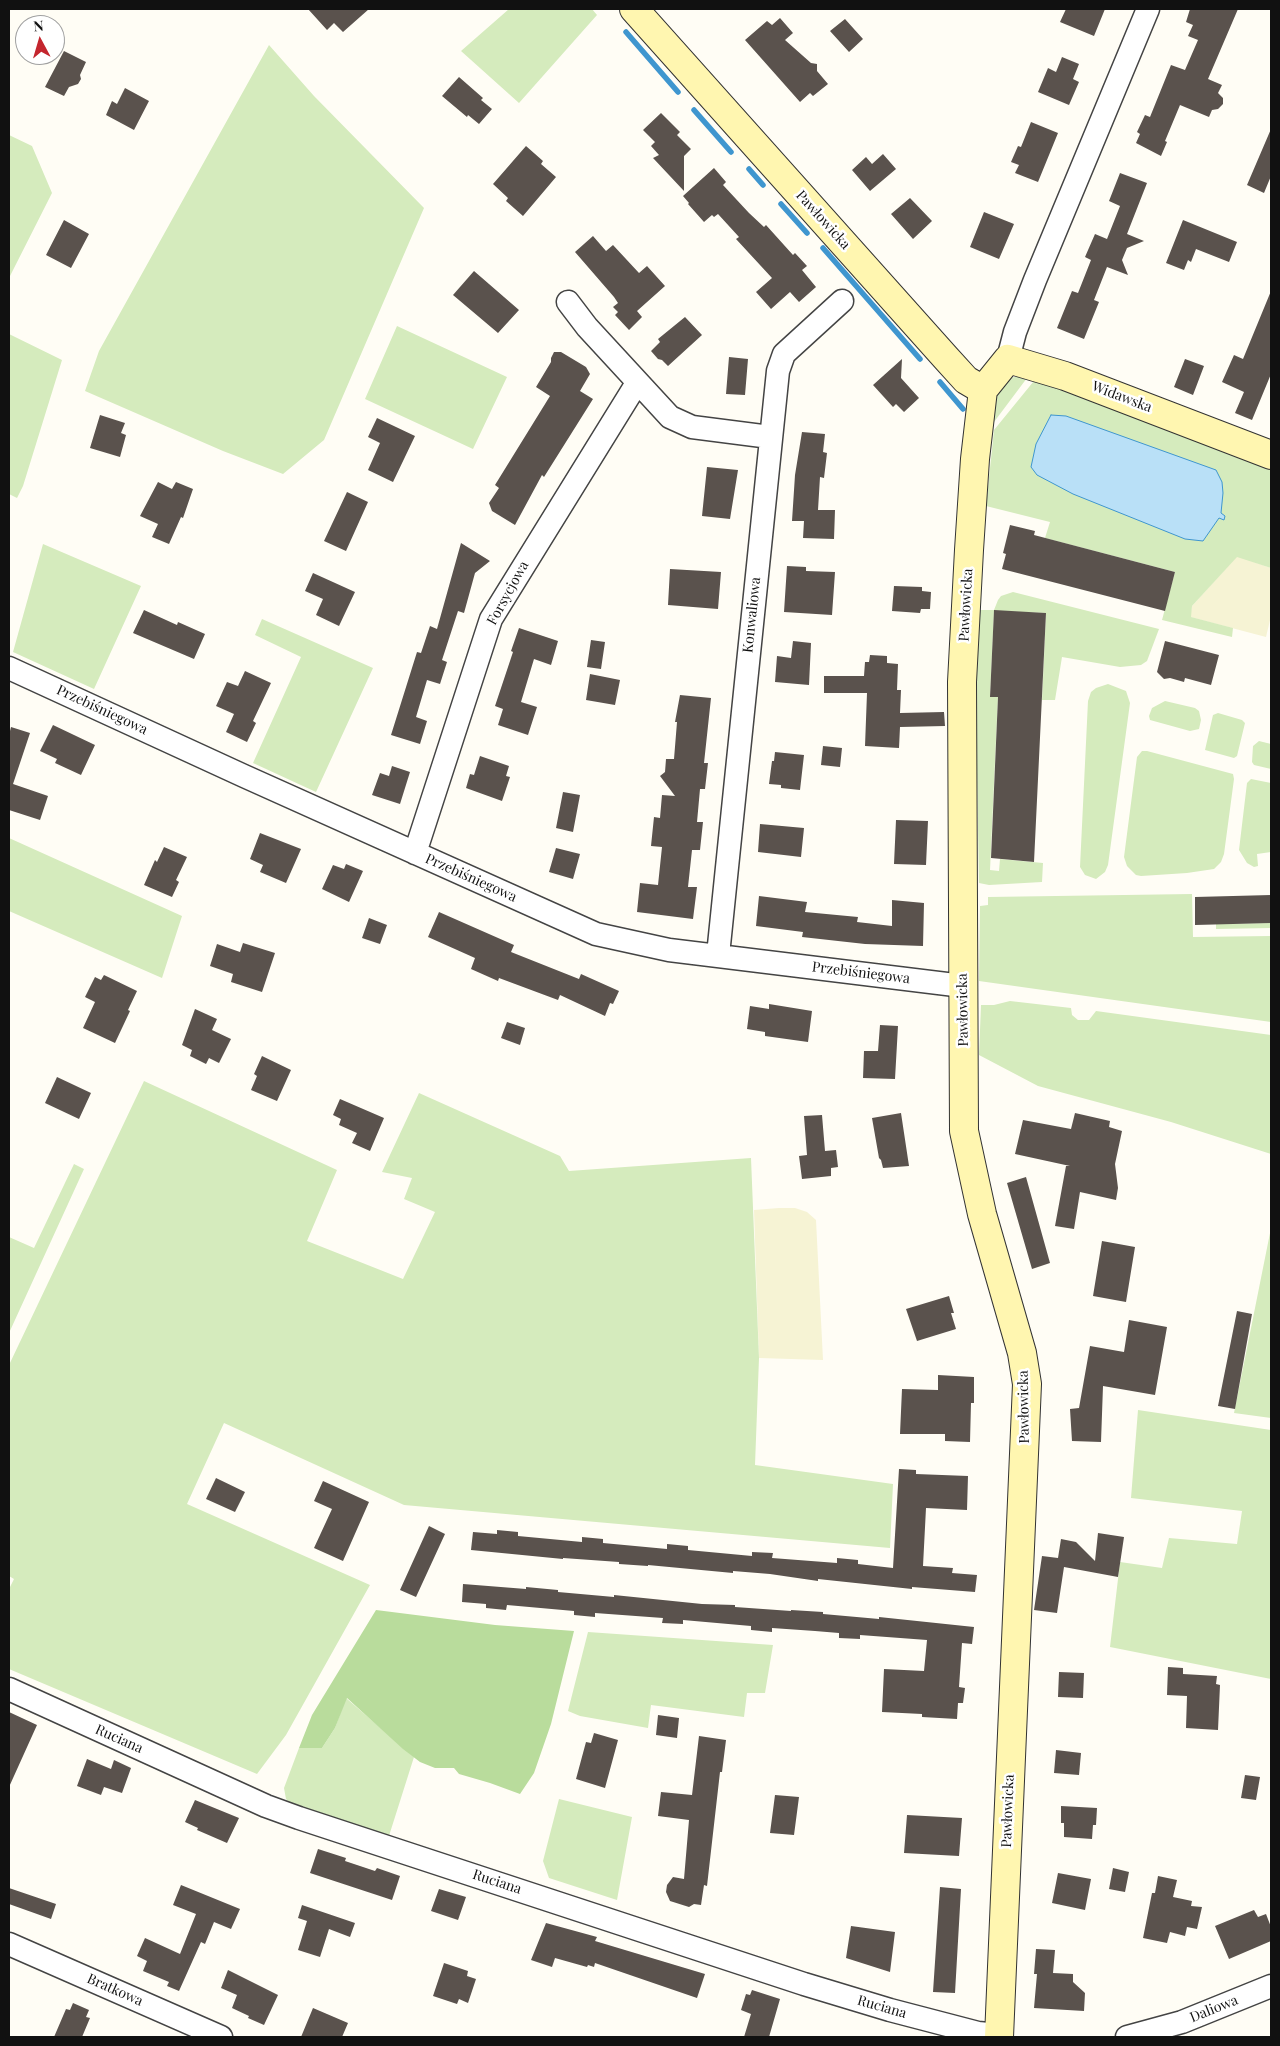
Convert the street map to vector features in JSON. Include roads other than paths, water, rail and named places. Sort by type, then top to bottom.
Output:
[{"type":"street","name":"Pawłowicka","points":[[634,9],[966,380],[984,390],[975,459],[963,650],[964,1131],[982,1214],[1022,1353],[1027,1381],[999,2036]]},
{"type":"street","points":[[984,390],[1008,360],[1015,332],[1035,280],[1148,9]]},
{"type":"street","name":"Konwaliowa","points":[[718,956],[778,371],[784,354],[842,300]]},
{"type":"street","points":[[568,302],[586,327],[670,417],[692,427],[770,437]]},
{"type":"street","name":"Widawska","points":[[1008,360],[1064,376],[1271,456]]},
{"type":"street","name":"Forsycjowa","points":[[414,853],[491,619],[637,383]]},
{"type":"street","name":"Przebiśniegowa","points":[[9,668],[596,934],[669,950],[963,986]]},
{"type":"street","name":"Ruciana","points":[[9,1689],[266,1806],[299,1818],[804,1984],[908,2015],[978,2033],[999,2036]]},
{"type":"street","name":"Bratkowa","points":[[9,1944],[221,2037]]},
{"type":"street","name":"Daliowa","points":[[1127,2037],[1178,2030],[1271,1986]]},
{"type":"water","points":[[1051,415],[1066,416],[1216,470],[1222,482],[1221,513],[1225,516],[1224,520],[1219,518],[1203,541],[1185,539],[1073,494],[1037,475],[1031,467],[1036,444]]},
{"type":"waterway","points":[[626,32],[678,92]]},
{"type":"waterway","points":[[694,110],[731,152]]},
{"type":"waterway","points":[[749,169],[763,185]]},
{"type":"waterway","points":[[781,204],[807,233]]},
{"type":"waterway","points":[[823,248],[920,359]]},
{"type":"waterway","points":[[940,382],[963,409]]}]
